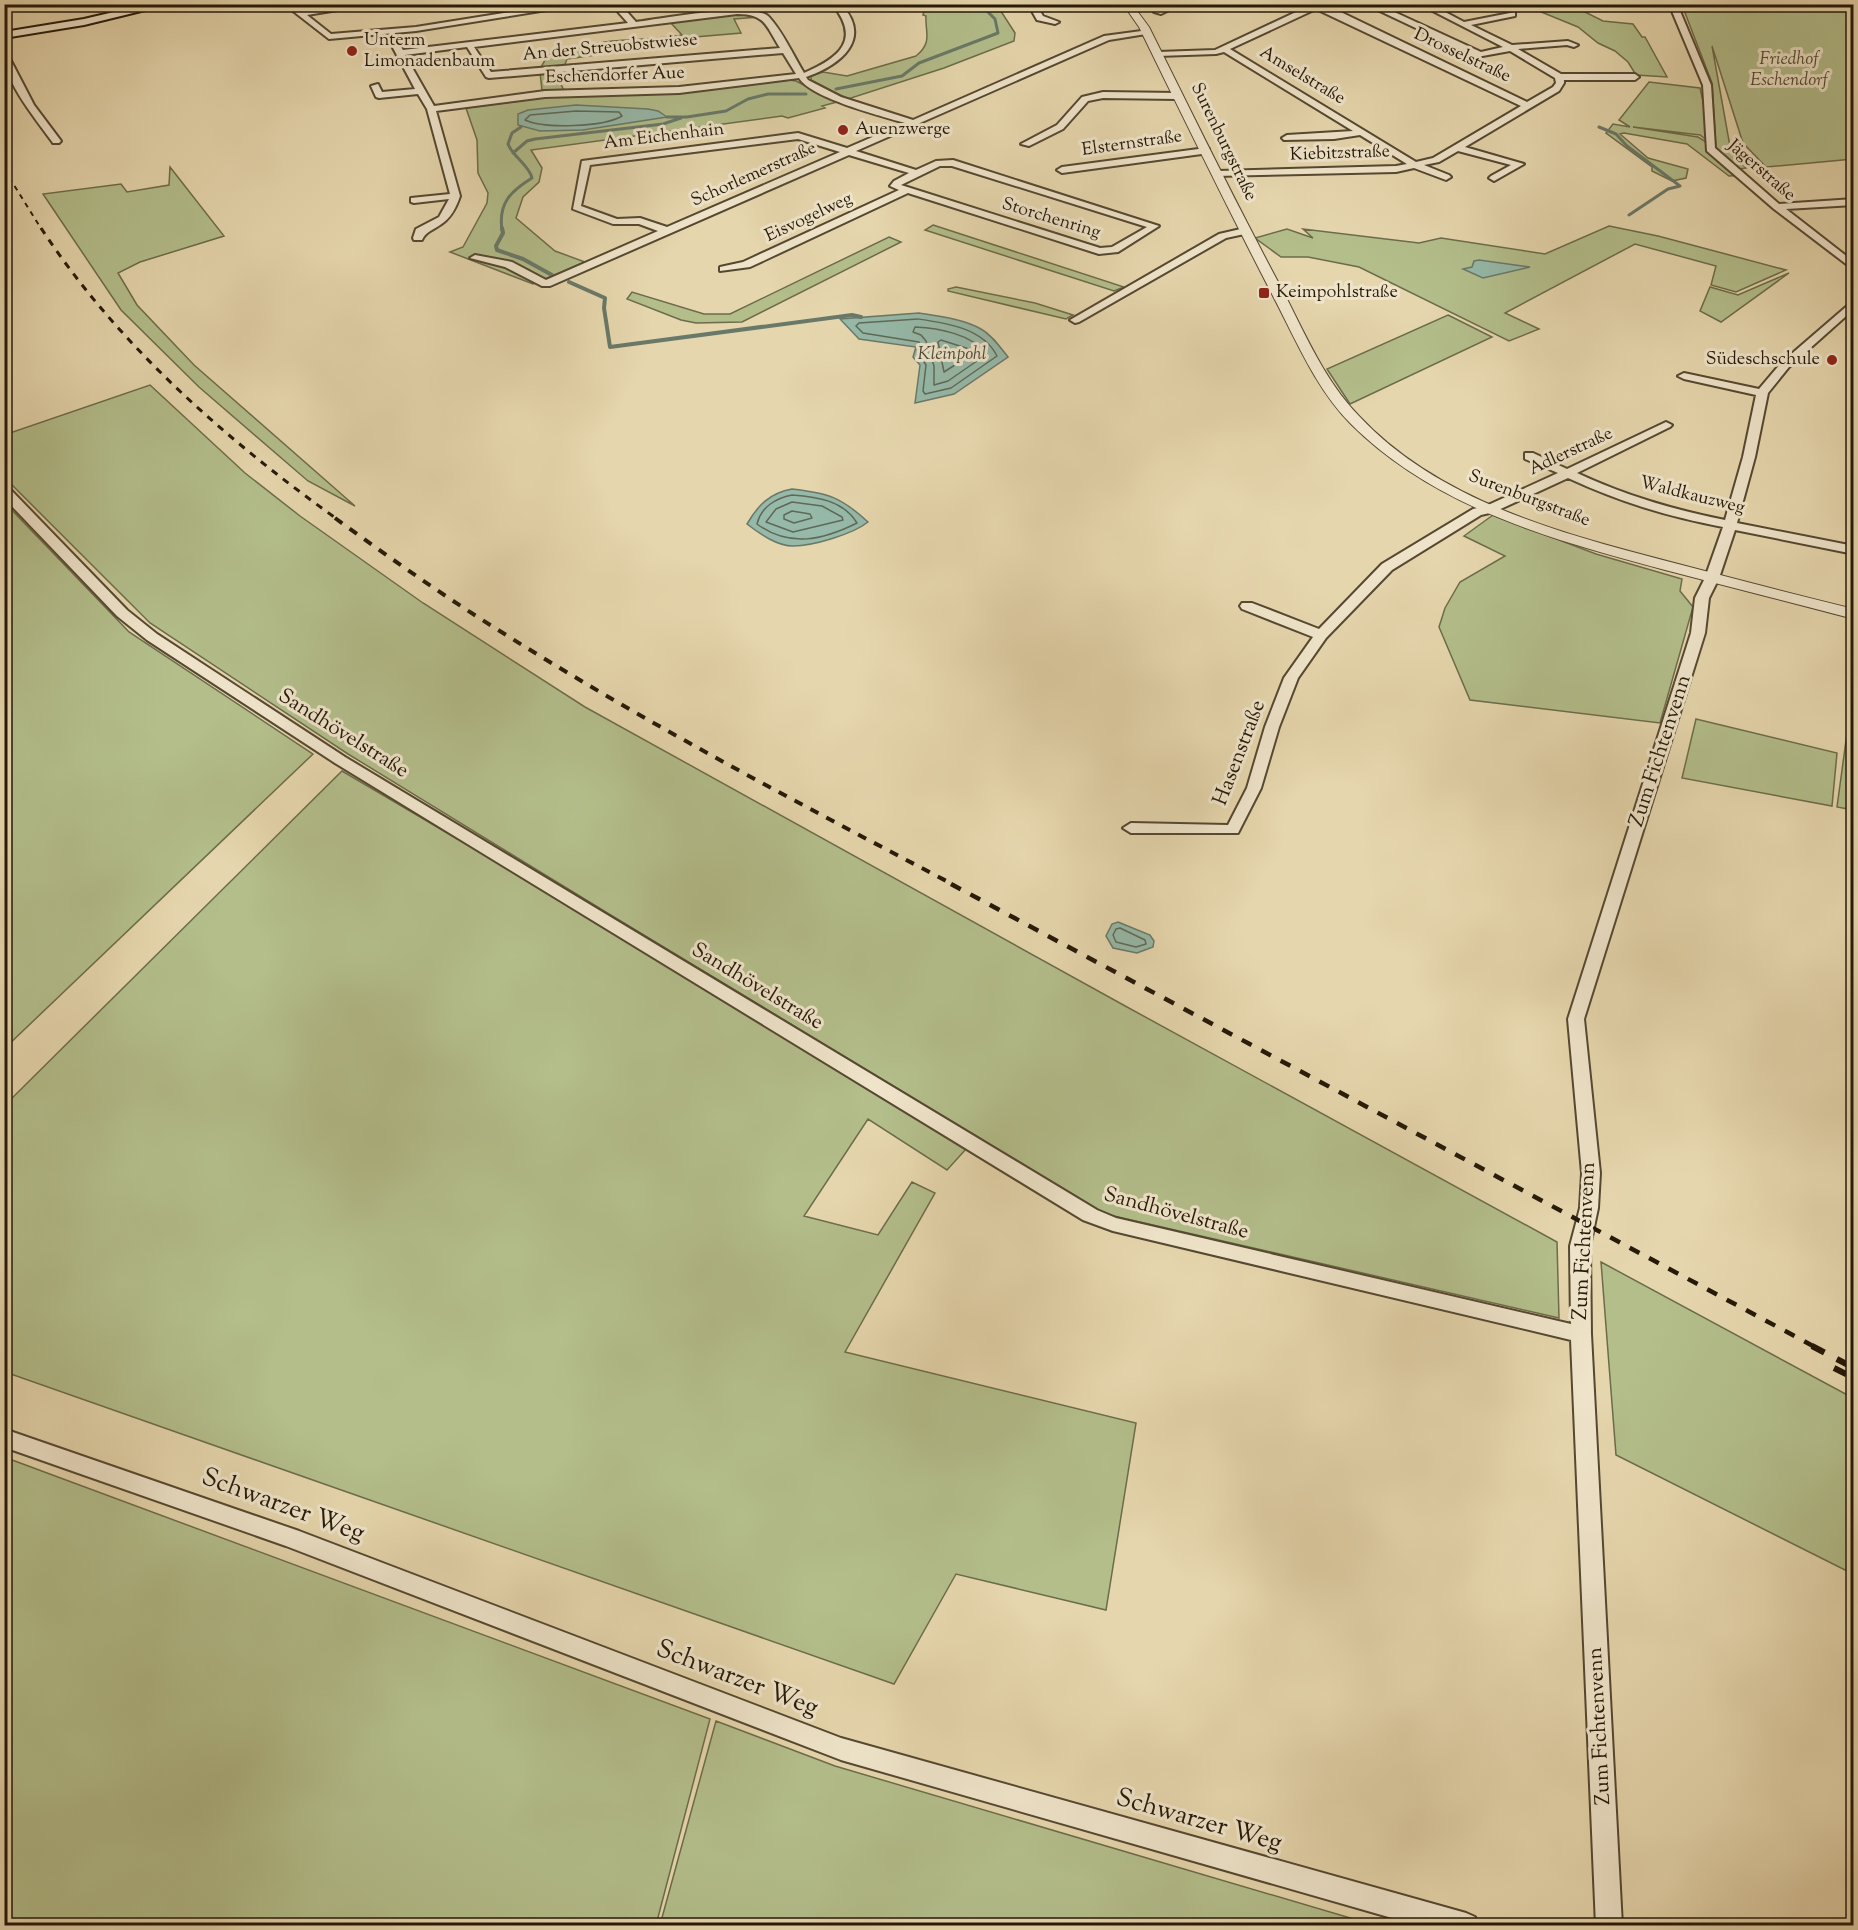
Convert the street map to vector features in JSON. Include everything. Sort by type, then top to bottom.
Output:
[{"type":"main road","points":[[4,35],[84,22],[165,4]]},
{"type":"street","points":[[294,10],[338,4]]},
{"type":"street","points":[[294,10],[371,4]]},
{"type":"street","points":[[294,10],[329,37],[416,29],[580,4]]},
{"type":"street","name":"An der Streuobstwiese","points":[[615,4],[633,24]]},
{"type":"street","name":"Eschendorfer Aue","points":[[431,110],[545,94],[679,90],[800,76],[818,70],[840,54],[849,44],[852,22],[836,4]]},
{"type":"street","points":[[1032,4],[1040,18],[1055,22]]},
{"type":"street","name":"Surenburgstraße","points":[[1128,4],[1158,54],[1245,231],[1324,381],[1339,404],[1391,452],[1450,489],[1490,509],[1593,545],[1854,614]]},
{"type":"street","points":[[1158,12],[1177,4]]},
{"type":"street","points":[[1369,4],[1480,55],[1511,48],[1568,43],[1574,45]]},
{"type":"street","points":[[1423,4],[1511,48],[1559,77],[1635,77]]},
{"type":"street","points":[[1626,4],[1631,4]]},
{"type":"street","name":"Jägerstraße","points":[[1673,4],[1707,85],[1710,150],[1777,207],[1854,267]]},
{"type":"street","points":[[1158,54],[1216,52],[1318,5]]},
{"type":"street","name":"Drosselstraße","points":[[1318,5],[1528,105]]},
{"type":"street","name":"An der Streuobstwiese","points":[[401,53],[633,24],[754,12],[765,17],[800,76]]},
{"type":"street","points":[[1464,24],[1512,14]]},
{"type":"street","name":"Schorlemerstraße","points":[[475,258],[518,268],[546,284],[1107,38],[1126,28],[1137,18]]},
{"type":"street","points":[[409,20],[416,29]]},
{"type":"street","points":[[388,32],[431,110],[455,196],[451,210],[438,224],[420,231],[418,238]]},
{"type":"street","name":"Schorlemerstraße","points":[[1107,38],[1119,34],[1146,32]]},
{"type":"street","name":"An der Streuobstwiese","points":[[469,45],[489,75],[785,50]]},
{"type":"street","points":[[730,46],[735,55]]},
{"type":"street","name":"Amselstraße","points":[[1225,49],[1417,166],[1446,177]]},
{"type":"street","points":[[4,55],[30,105],[56,141]]},
{"type":"street","points":[[800,76],[838,99],[913,123]]},
{"type":"street","name":"Kiebitzstraße","points":[[1218,174],[1396,169],[1417,166],[1436,160],[1459,148],[1557,88],[1560,83],[1559,77]]},
{"type":"street","points":[[375,86],[379,95],[420,91]]},
{"type":"street","points":[[1026,144],[1060,127],[1085,99],[1103,95],[1178,96]]},
{"type":"street","name":"Amselstraße","points":[[1287,138],[1335,136],[1362,132]]},
{"type":"street","name":"Am Eichenhain","points":[[667,231],[640,221],[616,222],[576,207],[585,163],[798,136],[849,152]]},
{"type":"street","points":[[1459,148],[1519,164],[1494,178]]},
{"type":"street","name":"Elsternstraße","points":[[1062,170],[1206,151]]},
{"type":"street","points":[[849,152],[917,173]]},
{"type":"street","name":"Storchenring","points":[[939,163],[952,163],[1154,226],[1114,250],[1099,252],[895,186],[917,173],[939,163]]},
{"type":"street","name":"Eisvogelweg","points":[[724,269],[746,266],[905,191]]},
{"type":"street","points":[[414,200],[455,196]]},
{"type":"street","points":[[1777,207],[1854,202]]},
{"type":"street","points":[[1075,320],[1223,237],[1245,231]]},
{"type":"street","points":[[1684,376],[1762,393],[1785,365],[1854,303]]},
{"type":"street","name":"Zum Fichtenvenn","points":[[1609,1926],[1581,1334],[1580,1246],[1589,1208],[1591,1173],[1576,1019],[1698,633],[1702,598],[1712,578],[1730,525],[1749,457],[1762,393]]},
{"type":"street","name":"Adlerstraße","points":[[1490,509],[1666,425]]},
{"type":"street","name":"Waldkauzweg","points":[[1529,456],[1620,497],[1680,515],[1854,550]]},
{"type":"street","name":"Sandhövelstraße","points":[[4,490],[106,597],[152,637],[350,766],[1090,1215],[1113,1224],[1581,1334]]},
{"type":"street","name":"Hasenstraße","points":[[1131,828],[1233,830],[1254,788],[1272,727],[1291,678],[1321,635],[1387,567],[1477,512],[1490,509]]},
{"type":"street","points":[[1247,606],[1321,635]]},
{"type":"street","name":"Schwarzer Weg","points":[[4,1438],[291,1538],[841,1749],[1466,1926]]},
{"type":"green space","points":[[926,5],[997,5],[1015,33],[1014,41],[944,68],[848,99],[811,80],[811,76],[823,72],[847,76],[916,56],[925,46],[927,37],[926,16],[923,15]]},
{"type":"green space","points":[[1524,5],[1571,5],[1603,21],[1633,24],[1642,37],[1645,37],[1667,77],[1636,75],[1628,62],[1615,51],[1598,43],[1578,27]]},
{"type":"green space","name":"Friedhof Eschendorf","points":[[1682,5],[1853,5],[1853,159],[1766,167],[1743,143],[1712,46],[1731,152],[1746,168],[1739,169],[1746,175],[1729,176],[1687,144],[1620,134],[1648,158],[1688,169],[1686,178],[1672,181],[1652,171],[1652,167],[1606,133],[1613,124],[1630,127],[1619,120],[1649,82],[1700,88],[1713,145],[1700,135],[1633,127],[1698,137],[1716,148],[1712,83]]},
{"type":"green space","points":[[742,13],[760,17],[734,19],[741,33],[683,38],[639,49],[567,59],[564,67],[540,69],[548,55],[604,42],[682,35],[670,22]]},
{"type":"green space","points":[[559,71],[559,81],[564,90],[542,90],[540,73]]},
{"type":"green space","points":[[796,81],[837,102],[822,106],[825,108],[788,118],[782,116],[531,150],[542,168],[539,182],[523,197],[516,218],[555,251],[585,262],[533,284],[450,252],[463,247],[487,203],[488,193],[478,173],[477,140],[466,108],[557,96],[698,91]]},
{"type":"green space","points":[[170,167],[224,236],[140,262],[118,273],[137,305],[194,365],[355,506],[308,481],[199,387],[121,310],[43,194],[121,184],[127,192],[169,185]]},
{"type":"green space","points":[[933,225],[1124,287],[1114,291],[925,230]]},
{"type":"green space","points":[[1609,226],[1658,236],[1786,270],[1736,292],[1711,285],[1716,266],[1635,244],[1505,313],[1539,329],[1509,341],[1359,267],[1308,257],[1281,257],[1255,238],[1287,229],[1313,238],[1303,229],[1419,243],[1441,238],[1545,254]]},
{"type":"green space","points":[[889,237],[901,242],[742,322],[696,323],[681,320],[627,299],[632,292],[704,314],[730,314]]},
{"type":"green space","points":[[1789,273],[1721,322],[1700,311],[1710,287],[1738,295]]},
{"type":"green space","points":[[956,287],[1035,303],[1073,315],[1066,319],[948,291]]},
{"type":"green space","points":[[1448,315],[1492,337],[1350,404],[1327,369]]},
{"type":"green space","points":[[150,385],[245,473],[300,516],[423,603],[585,707],[1557,1242],[1559,1318],[1105,1214],[348,754],[150,623],[5,478],[4,435]]},
{"type":"green space","points":[[5,503],[129,632],[313,754],[5,1048]]},
{"type":"green space","points":[[1493,515],[1596,554],[1682,579],[1680,591],[1693,607],[1660,723],[1470,700],[1439,627],[1445,608],[1460,582],[1505,556],[1464,536]]},
{"type":"green space","points":[[1853,689],[1853,810],[1837,807]]},
{"type":"green space","points":[[1696,719],[1837,753],[1832,806],[1682,778]]},
{"type":"green space","points":[[342,771],[544,890],[967,1148],[947,1170],[868,1119],[804,1216],[878,1235],[912,1182],[935,1193],[845,1352],[1136,1423],[1106,1610],[956,1574],[894,1684],[5,1372],[5,1105]]},
{"type":"green space","points":[[1601,1262],[1853,1398],[1853,1574],[1616,1455]]},
{"type":"green space","points":[[4,1457],[710,1719],[656,1925],[5,1925]]},
{"type":"green space","points":[[716,1721],[835,1766],[1374,1925],[660,1925]]},
{"type":"water","points":[[576,105],[648,109],[658,111],[667,117],[583,130],[540,131],[518,125],[518,114],[528,110]]},
{"type":"water","points":[[1474,261],[1530,267],[1483,278],[1463,269],[1472,267]]},
{"type":"water","name":"Kleinpohl","points":[[919,313],[951,318],[981,329],[989,334],[1008,357],[954,394],[915,403],[920,365],[913,357],[916,347],[859,339],[840,319]]},
{"type":"water","points":[[792,489],[815,492],[833,498],[850,507],[868,522],[853,531],[832,538],[793,546],[775,542],[747,524],[765,501],[777,493]]},
{"type":"water","points":[[1118,922],[1150,935],[1154,941],[1153,947],[1137,953],[1113,948],[1106,936],[1112,924]]},
{"type":"waterway","points":[[836,89],[902,76],[919,63],[998,33],[995,19],[985,9],[985,4]]},
{"type":"waterway","points":[[667,117],[687,117],[726,111],[748,99],[768,94],[806,94]]},
{"type":"waterway","points":[[513,153],[527,141],[535,139],[663,124],[681,118]]},
{"type":"waterway","points":[[513,153],[508,144],[512,133],[521,127]]},
{"type":"waterway","points":[[1599,127],[1616,134],[1627,146],[1680,186],[1668,189],[1629,215]]},
{"type":"waterway","points":[[502,230],[504,205],[512,193],[532,178],[528,169],[513,153]]},
{"type":"waterway","points":[[502,228],[503,233],[496,246],[497,250],[523,259],[552,275]]},
{"type":"waterway","points":[[569,282],[605,298],[604,308],[610,347],[852,315],[861,317]]},
{"type":"railway","points":[[4,169],[42,230]]},
{"type":"railway","points":[[41,228],[71,271],[104,311],[175,387],[254,456],[337,519]]},
{"type":"railway","points":[[335,518],[439,591],[558,667],[726,764],[954,885]]},
{"type":"railway","points":[[951,884],[1815,1347]]},
{"type":"railway","points":[[1812,1346],[1854,1368]]},
{"type":"railway","points":[[1834,1368],[1854,1378]]},
{"type":"place","name":"Unterm Limonadenbaum","points":[[352,51]]},
{"type":"place","name":"Auenzwerge","points":[[843,130]]},
{"type":"place","name":"Keimpohlstraße","points":[[1264,293]]},
{"type":"place","name":"Südeschschule","points":[[1832,360]]}]
